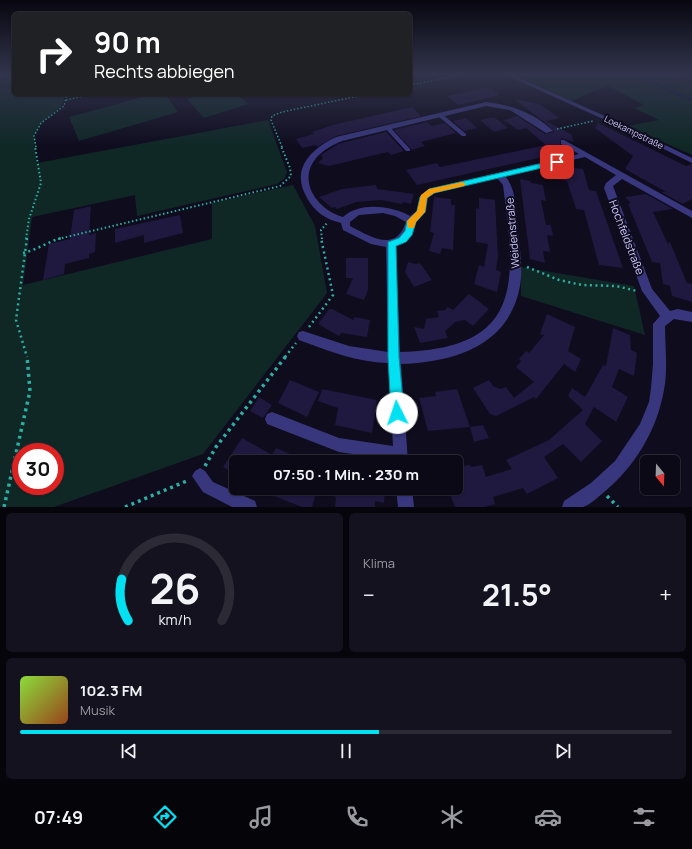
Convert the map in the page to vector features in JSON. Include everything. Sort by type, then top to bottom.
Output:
[{"type":"street","name":"Loekampstraße","points":[[563,99],[692,161]]},
{"type":"street","points":[[345,221],[328,216],[312,200],[306,189],[305,168],[321,149],[339,139],[486,104],[502,105],[518,110],[549,131]]},
{"type":"street","points":[[564,142],[692,215]]},
{"type":"street","points":[[412,221],[398,213],[383,210],[349,216],[345,221],[346,228],[370,241],[391,245],[402,240],[409,232],[412,221],[421,212],[424,197],[432,191],[585,155]]},
{"type":"street","name":"Weidenstraße","points":[[303,336],[348,352],[371,356],[394,357],[422,357],[454,351],[483,337],[502,316],[512,295],[516,275],[507,184],[499,175]]},
{"type":"street","name":"Hochfeldstraße","points":[[621,175],[609,185],[608,188],[647,291],[667,316]]},
{"type":"street","points":[[391,245],[394,357],[401,455]]},
{"type":"street","points":[[570,507],[601,486],[636,446],[651,416],[658,389],[660,362],[659,324],[667,316],[675,314],[692,316]]},
{"type":"street","points":[[272,419],[339,445],[387,455]]},
{"type":"street","points":[[200,476],[208,487],[248,507]]},
{"type":"street","points":[[405,495],[406,507]]},
{"type":"lane","points":[[440,115],[464,135]]},
{"type":"lane","points":[[387,127],[408,150]]},
{"type":"path","points":[[4,507],[30,391],[27,353],[16,320],[23,253],[29,219],[41,183],[34,136],[41,123],[64,106],[66,100],[72,99]]},
{"type":"path","points":[[23,253],[35,250],[54,240],[280,186],[286,182],[290,176],[290,168],[271,120],[272,116],[282,112],[346,99]]},
{"type":"path","points":[[549,131],[605,118]]},
{"type":"path","points":[[125,507],[200,476],[216,447],[290,350],[303,336],[333,295],[321,230],[333,217]]},
{"type":"path","points":[[515,263],[559,280],[582,285],[616,286],[634,291],[647,291]]},
{"type":"green space","points":[[0,99],[64,99],[61,107],[41,123],[34,136],[37,163],[268,120],[287,172],[285,178],[277,184],[137,216],[135,195],[32,217],[23,285],[212,239],[212,203],[293,185],[315,226],[327,293],[203,454],[54,507],[0,507]]},
{"type":"green space","points":[[137,99],[168,99],[178,112],[79,141],[69,117]]},
{"type":"green space","points":[[187,99],[242,99],[248,104],[204,118]]},
{"type":"green space","points":[[567,99],[577,99],[572,101]]},
{"type":"green space","points":[[632,99],[692,99],[692,155],[627,126],[659,120],[634,108],[644,105]]},
{"type":"green space","points":[[521,267],[634,286],[645,335],[521,296]]},
{"type":"building","points":[[450,99],[485,99],[458,105]]},
{"type":"building","points":[[514,99],[539,104],[551,112],[559,118],[546,121],[571,134],[574,142],[561,138],[560,145],[548,147],[556,154],[417,185],[406,170],[437,163],[440,167],[546,145],[526,128],[518,130],[504,120],[517,116],[545,134],[554,132],[547,124]]},
{"type":"building","points":[[412,107],[421,116],[336,136],[317,147],[316,145],[302,148],[296,139],[314,134],[312,132],[333,125]]},
{"type":"building","points":[[494,117],[508,128],[494,132],[480,120]]},
{"type":"building","points":[[466,118],[477,128],[464,131],[453,121]]},
{"type":"building","points":[[427,122],[432,126],[445,123],[456,133],[421,142],[425,146],[412,150],[394,130]]},
{"type":"building","points":[[598,123],[686,166],[692,164],[692,199],[683,204],[661,192],[666,192],[625,169],[633,156],[595,128]]},
{"type":"building","points":[[386,132],[404,151],[391,155],[388,152],[329,166],[318,163],[323,158],[321,155],[338,144]]},
{"type":"building","points":[[551,167],[583,169],[589,190],[596,191],[623,268],[599,265],[584,210],[576,209],[567,181],[554,179]]},
{"type":"building","points":[[520,179],[543,185],[546,201],[541,200],[546,225],[551,225],[553,236],[547,235],[550,252],[543,251],[545,263],[530,259]]},
{"type":"building","points":[[376,185],[377,189],[414,194],[411,204],[381,200],[356,202],[337,209],[335,207],[332,208],[319,197],[342,189]]},
{"type":"building","points":[[646,194],[673,209],[653,212],[668,244],[670,242],[687,283],[692,284],[692,302],[672,296],[670,286],[663,284],[660,263],[652,262],[628,204],[631,203],[625,197]]},
{"type":"building","points":[[434,197],[451,199],[451,205],[455,205],[453,250],[442,248],[440,254],[429,251],[434,233],[430,232]]},
{"type":"building","points":[[479,198],[495,200],[498,257],[496,270],[501,272],[497,292],[474,284],[479,265],[484,267],[488,244],[476,242],[476,208],[479,209]]},
{"type":"building","points":[[91,206],[89,235],[96,233],[95,252],[89,254],[89,258],[65,264],[64,274],[43,280],[49,244],[70,239],[74,210]]},
{"type":"building","points":[[180,215],[183,233],[144,243],[144,235],[115,243],[115,229]]},
{"type":"building","points":[[346,258],[368,258],[368,290],[364,300],[346,294],[353,278],[346,278]]},
{"type":"building","points":[[408,262],[416,264],[420,263],[432,280],[414,287],[405,272]]},
{"type":"building","points":[[469,294],[489,309],[473,326],[465,320],[455,322],[445,331],[448,338],[420,343],[414,327],[424,329],[426,319],[439,317],[437,311],[445,310],[448,307],[453,310]]},
{"type":"building","points":[[329,309],[332,309],[353,320],[355,317],[370,320],[367,337],[341,333],[339,336],[318,324]]},
{"type":"building","points":[[547,314],[575,327],[568,351],[581,359],[575,372],[564,364],[536,399],[534,397],[496,416],[490,414],[473,388],[489,380],[493,386],[500,389],[506,387],[514,398],[534,382],[516,367],[521,361],[519,359],[526,351],[529,353],[544,335],[540,334]]},
{"type":"building","points":[[613,328],[630,335],[631,350],[637,353],[634,376],[619,369],[612,387],[628,397],[616,422],[594,407],[585,424],[602,441],[581,462],[563,444],[544,457],[558,478],[527,494],[523,488],[493,497],[495,504],[492,505],[484,507],[455,507],[451,495],[463,495],[463,466],[470,465],[471,467],[482,465],[486,477],[512,469],[506,460],[549,440],[583,410],[568,396],[572,388],[585,397],[603,365],[606,366]]},
{"type":"building","points":[[290,380],[319,392],[307,417],[278,403]]},
{"type":"building","points":[[322,389],[377,400],[372,433],[335,425],[338,408],[318,401]]},
{"type":"building","points":[[457,389],[470,427],[428,431],[419,398],[436,396],[435,392]]},
{"type":"building","points":[[259,397],[272,405],[263,418],[250,411]]},
{"type":"building","points":[[483,425],[489,438],[474,442],[470,427]]},
{"type":"building","points":[[242,438],[272,455],[231,455]]},
{"type":"building","points":[[276,448],[290,455],[272,455]]},
{"type":"building","points":[[229,458],[229,471],[223,467]]},
{"type":"building","points":[[315,495],[312,507],[302,507],[274,496]]},
{"type":"building","points":[[331,495],[385,495],[384,503],[375,501],[375,507],[335,507],[336,497]]},
{"type":"slow traffic","points":[[411,225],[412,221],[421,212],[424,197],[432,191],[462,184]]},
{"type":"route","points":[[397,413],[391,245],[402,240],[409,232],[412,221],[421,212],[424,197],[432,191],[557,162]]}]
